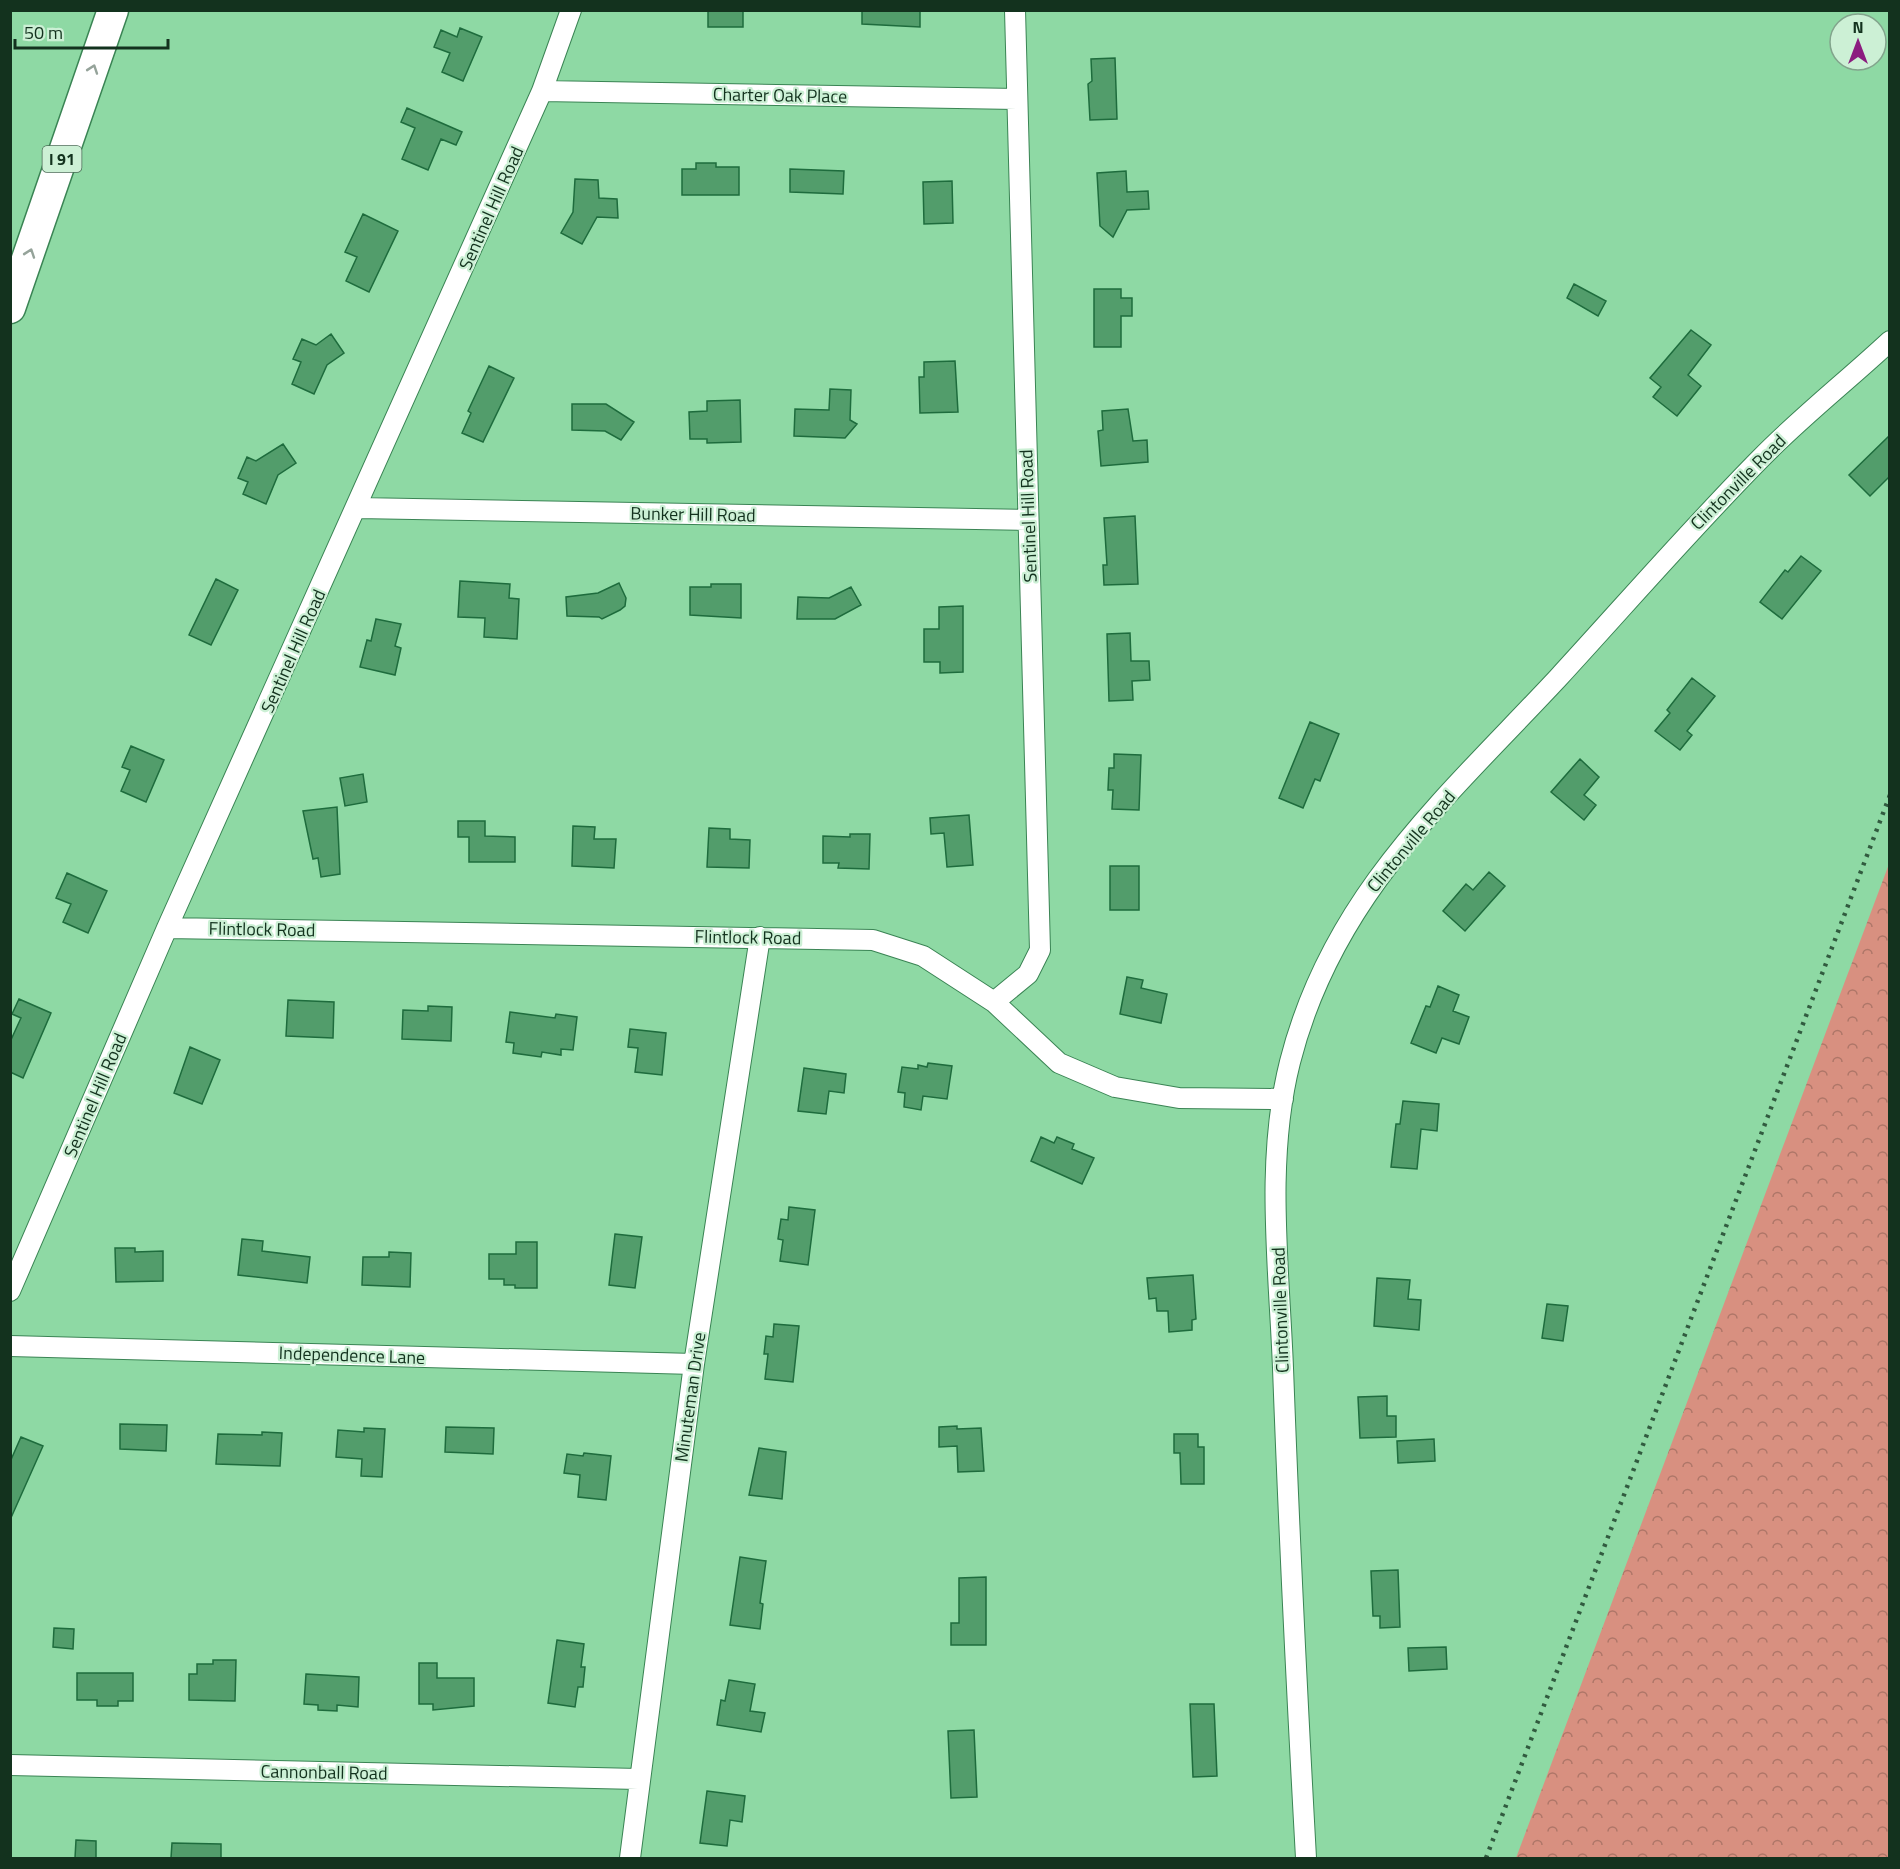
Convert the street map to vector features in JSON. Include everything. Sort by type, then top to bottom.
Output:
[{"type":"highway","name":"I 91","points":[[10,308],[113,10]]},
{"type":"street","name":"Sentinel Hill Road","points":[[10,1291],[168,928],[358,508],[542,92],[571,10]]},
{"type":"street","name":"Sentinel Hill Road","points":[[994,1002],[1028,974],[1040,950],[1015,10]]},
{"type":"street","name":"Charter Oak Place","points":[[542,92],[1017,99]]},
{"type":"street","name":"Clintonville Road","points":[[1306,1858],[1276,1222],[1276,1168],[1282,1099],[1295,1045],[1312,992],[1337,940],[1395,854],[1706,514],[1764,454],[1890,341]]},
{"type":"street","name":"Bunker Hill Road","points":[[358,508],[1028,520]]},
{"type":"street","name":"Flintlock Road","points":[[168,928],[873,940],[923,956],[994,1002],[1059,1063],[1115,1087],[1179,1098],[1282,1099]]},
{"type":"street","name":"Minuteman Drive","points":[[630,1858],[638,1779],[694,1364],[760,937]]},
{"type":"street","name":"Independence Lane","points":[[10,1346],[694,1364]]},
{"type":"street","name":"Cannonball Road","points":[[10,1765],[638,1779]]},
{"type":"green space","points":[[1889,864],[1889,1858],[1516,1858]]},
{"type":"building","points":[[708,10],[743,10],[743,27],[708,27]]},
{"type":"building","points":[[862,10],[920,10],[920,27],[862,24]]},
{"type":"building","points":[[460,28],[482,37],[463,81],[442,72],[450,53],[434,47],[441,30],[457,37]]},
{"type":"building","points":[[1115,58],[1117,119],[1090,120],[1088,84],[1092,81],[1091,59]]},
{"type":"building","points":[[407,108],[462,132],[456,145],[441,139],[428,170],[402,159],[415,128],[401,122]]},
{"type":"building","points":[[696,163],[716,163],[716,167],[739,167],[739,195],[682,195],[682,169],[696,169]]},
{"type":"building","points":[[790,169],[844,171],[843,194],[790,192]]},
{"type":"building","points":[[1126,171],[1127,192],[1148,191],[1149,209],[1127,210],[1113,237],[1100,226],[1097,173]]},
{"type":"building","points":[[575,179],[598,180],[599,198],[617,199],[618,218],[597,217],[582,244],[561,233],[573,212]]},
{"type":"building","points":[[952,181],[953,223],[924,224],[923,182]]},
{"type":"building","points":[[363,214],[398,231],[369,292],[346,281],[357,257],[345,252]]},
{"type":"building","points":[[1574,284],[1606,301],[1598,316],[1567,298]]},
{"type":"building","points":[[1094,289],[1121,289],[1121,298],[1132,298],[1132,316],[1121,316],[1121,347],[1094,347]]},
{"type":"building","points":[[1691,330],[1711,345],[1688,375],[1701,386],[1677,416],[1653,397],[1661,387],[1650,378]]},
{"type":"building","points":[[331,334],[344,353],[327,365],[314,394],[292,384],[301,362],[293,359],[302,339],[316,345]]},
{"type":"building","points":[[955,361],[958,412],[920,413],[919,377],[924,377],[924,362]]},
{"type":"building","points":[[489,366],[514,378],[483,442],[462,433],[471,413],[468,411]]},
{"type":"building","points":[[830,389],[851,390],[850,420],[857,424],[845,438],[794,436],[795,409],[829,410]]},
{"type":"building","points":[[740,400],[741,442],[707,443],[707,439],[690,439],[689,412],[707,411],[707,401]]},
{"type":"building","points":[[572,404],[606,404],[634,422],[621,440],[605,431],[572,430]]},
{"type":"building","points":[[1128,409],[1133,441],[1147,440],[1148,462],[1101,466],[1098,431],[1103,430],[1102,411]]},
{"type":"building","points":[[1890,435],[1890,476],[1870,496],[1849,475]]},
{"type":"building","points":[[283,444],[296,463],[278,475],[266,504],[243,494],[248,482],[238,478],[247,457],[256,461]]},
{"type":"building","points":[[1135,516],[1138,584],[1104,585],[1103,565],[1107,565],[1104,518]]},
{"type":"building","points":[[1801,556],[1821,571],[1782,619],[1760,602],[1785,570],[1788,572]]},
{"type":"building","points":[[216,579],[238,590],[211,645],[189,635]]},
{"type":"building","points":[[460,581],[510,584],[509,598],[519,599],[517,639],[484,637],[485,618],[458,617]]},
{"type":"building","points":[[619,583],[626,598],[625,606],[620,610],[602,619],[567,616],[566,597],[598,593]]},
{"type":"building","points":[[711,584],[741,584],[741,618],[690,615],[690,587],[711,587]]},
{"type":"building","points":[[851,587],[861,605],[835,619],[797,619],[798,597],[829,598]]},
{"type":"building","points":[[963,606],[963,672],[940,673],[940,662],[924,662],[924,629],[939,629],[939,607]]},
{"type":"building","points":[[376,619],[401,624],[395,646],[401,648],[395,675],[360,667],[367,640],[371,641]]},
{"type":"building","points":[[1130,633],[1131,661],[1149,661],[1150,680],[1132,681],[1133,700],[1109,701],[1107,634]]},
{"type":"building","points":[[1692,678],[1715,696],[1687,731],[1692,735],[1680,750],[1655,731],[1670,713],[1667,710]]},
{"type":"building","points":[[1310,722],[1339,734],[1320,781],[1315,779],[1303,808],[1279,798]]},
{"type":"building","points":[[131,746],[164,760],[146,802],[121,791],[130,770],[122,767]]},
{"type":"building","points":[[1114,754],[1141,755],[1139,810],[1112,809],[1113,790],[1108,790],[1109,768],[1114,768]]},
{"type":"building","points":[[1580,759],[1599,777],[1584,795],[1596,805],[1584,820],[1551,792]]},
{"type":"building","points":[[363,774],[367,802],[345,806],[340,778]]},
{"type":"building","points":[[337,807],[340,874],[321,877],[318,858],[313,859],[303,811]]},
{"type":"building","points":[[969,815],[973,865],[947,867],[944,833],[931,834],[930,818]]},
{"type":"building","points":[[458,821],[485,821],[485,836],[515,837],[515,862],[469,862],[469,837],[458,837]]},
{"type":"building","points":[[573,826],[595,827],[594,839],[616,839],[614,868],[572,866]]},
{"type":"building","points":[[709,828],[730,829],[730,839],[750,840],[749,868],[707,867]]},
{"type":"building","points":[[850,834],[870,834],[869,869],[838,868],[839,863],[823,863],[823,836],[850,837]]},
{"type":"building","points":[[1110,866],[1139,866],[1139,910],[1110,910]]},
{"type":"building","points":[[1489,872],[1505,886],[1465,931],[1443,911],[1466,884],[1473,890]]},
{"type":"building","points":[[67,873],[107,891],[88,933],[63,922],[71,904],[56,898]]},
{"type":"building","points":[[1127,977],[1143,980],[1141,988],[1167,994],[1161,1023],[1120,1014]]},
{"type":"building","points":[[1438,986],[1459,995],[1453,1011],[1469,1017],[1459,1044],[1442,1038],[1436,1053],[1411,1043],[1426,1006],[1430,1007]]},
{"type":"building","points":[[19,999],[51,1013],[23,1078],[10,1072],[10,1042],[21,1018],[12,1014]]},
{"type":"building","points":[[288,1000],[334,1002],[333,1038],[286,1036]]},
{"type":"building","points":[[428,1006],[452,1007],[451,1041],[402,1039],[403,1010],[428,1011]]},
{"type":"building","points":[[510,1012],[555,1018],[556,1014],[577,1017],[573,1050],[561,1049],[561,1055],[542,1052],[541,1057],[513,1053],[514,1043],[506,1042]]},
{"type":"building","points":[[630,1029],[666,1033],[662,1075],[635,1072],[638,1048],[628,1047]]},
{"type":"building","points":[[190,1047],[220,1060],[202,1104],[174,1093]]},
{"type":"building","points":[[928,1063],[952,1066],[947,1099],[923,1096],[921,1110],[904,1107],[905,1093],[898,1092],[902,1067],[918,1069],[918,1065],[927,1067]]},
{"type":"building","points":[[804,1068],[846,1074],[844,1093],[829,1091],[826,1114],[798,1111]]},
{"type":"building","points":[[1403,1101],[1439,1104],[1437,1131],[1421,1129],[1417,1169],[1391,1167],[1396,1124],[1400,1124]]},
{"type":"building","points":[[1041,1137],[1054,1143],[1057,1137],[1074,1144],[1072,1149],[1094,1158],[1082,1184],[1031,1161]]},
{"type":"building","points":[[789,1207],[815,1210],[808,1265],[780,1261],[783,1240],[778,1239],[781,1219],[788,1220]]},
{"type":"building","points":[[615,1234],[642,1237],[635,1288],[609,1285]]},
{"type":"building","points":[[242,1239],[263,1241],[262,1251],[310,1257],[307,1283],[238,1275]]},
{"type":"building","points":[[516,1242],[537,1242],[537,1288],[515,1288],[515,1285],[504,1285],[504,1279],[489,1279],[489,1254],[516,1254]]},
{"type":"building","points":[[115,1248],[135,1248],[135,1252],[163,1251],[163,1281],[116,1282]]},
{"type":"building","points":[[389,1252],[411,1253],[410,1287],[362,1285],[363,1257],[389,1257]]},
{"type":"building","points":[[1193,1275],[1196,1319],[1192,1320],[1192,1330],[1169,1332],[1168,1311],[1157,1311],[1156,1298],[1149,1299],[1147,1278]]},
{"type":"building","points":[[1377,1278],[1410,1280],[1408,1299],[1421,1300],[1419,1330],[1374,1326]]},
{"type":"building","points":[[1547,1304],[1568,1306],[1563,1341],[1542,1338]]},
{"type":"building","points":[[774,1324],[799,1326],[793,1382],[765,1379],[768,1354],[764,1354],[766,1336],[773,1337]]},
{"type":"building","points":[[1387,1396],[1387,1416],[1396,1416],[1396,1437],[1360,1438],[1358,1397]]},
{"type":"building","points":[[120,1424],[167,1425],[166,1451],[120,1449]]},
{"type":"building","points":[[957,1426],[957,1429],[981,1428],[984,1471],[958,1472],[957,1446],[939,1447],[939,1427]]},
{"type":"building","points":[[446,1427],[494,1428],[493,1454],[445,1452]]},
{"type":"building","points":[[364,1428],[385,1429],[382,1477],[361,1476],[362,1459],[336,1457],[338,1430],[364,1432]]},
{"type":"building","points":[[262,1432],[282,1433],[280,1466],[216,1464],[218,1434],[262,1435]]},
{"type":"building","points":[[1174,1434],[1198,1434],[1198,1447],[1204,1447],[1204,1484],[1181,1484],[1180,1453],[1174,1453]]},
{"type":"building","points":[[21,1437],[43,1446],[10,1520],[10,1462]]},
{"type":"building","points":[[1434,1439],[1435,1461],[1398,1463],[1397,1441]]},
{"type":"building","points":[[759,1448],[786,1452],[782,1499],[749,1495]]},
{"type":"building","points":[[584,1453],[611,1456],[606,1500],[578,1497],[580,1475],[564,1473],[567,1454],[583,1456]]},
{"type":"building","points":[[740,1557],[766,1561],[760,1603],[763,1604],[760,1629],[730,1625]]},
{"type":"building","points":[[1398,1570],[1400,1627],[1380,1628],[1380,1616],[1373,1616],[1371,1571]]},
{"type":"building","points":[[986,1577],[986,1645],[951,1645],[951,1623],[959,1623],[959,1578]]},
{"type":"building","points":[[54,1628],[74,1629],[73,1649],[53,1647]]},
{"type":"building","points":[[557,1640],[584,1644],[581,1667],[585,1667],[583,1687],[578,1687],[575,1707],[548,1703]]},
{"type":"building","points":[[1446,1647],[1447,1669],[1409,1671],[1408,1648]]},
{"type":"building","points":[[213,1660],[236,1660],[235,1701],[189,1700],[189,1674],[197,1674],[197,1664],[213,1664]]},
{"type":"building","points":[[419,1663],[437,1663],[437,1678],[474,1678],[474,1706],[433,1710],[433,1704],[419,1704]]},
{"type":"building","points":[[77,1673],[133,1673],[133,1701],[118,1701],[118,1706],[97,1706],[97,1700],[77,1700]]},
{"type":"building","points":[[306,1674],[359,1677],[358,1707],[337,1705],[337,1711],[318,1710],[318,1705],[304,1704]]},
{"type":"building","points":[[729,1680],[755,1684],[750,1711],[765,1713],[761,1732],[717,1725],[721,1700],[725,1701]]},
{"type":"building","points":[[1190,1704],[1214,1704],[1217,1776],[1193,1777]]},
{"type":"building","points":[[974,1730],[977,1797],[951,1798],[948,1731]]},
{"type":"building","points":[[707,1791],[745,1796],[742,1822],[730,1820],[727,1846],[700,1843]]},
{"type":"building","points":[[76,1840],[96,1841],[96,1858],[75,1858]]},
{"type":"building","points":[[172,1843],[221,1844],[221,1858],[171,1858]]},
{"type":"railway","points":[[1486,1858],[1890,795]]}]
